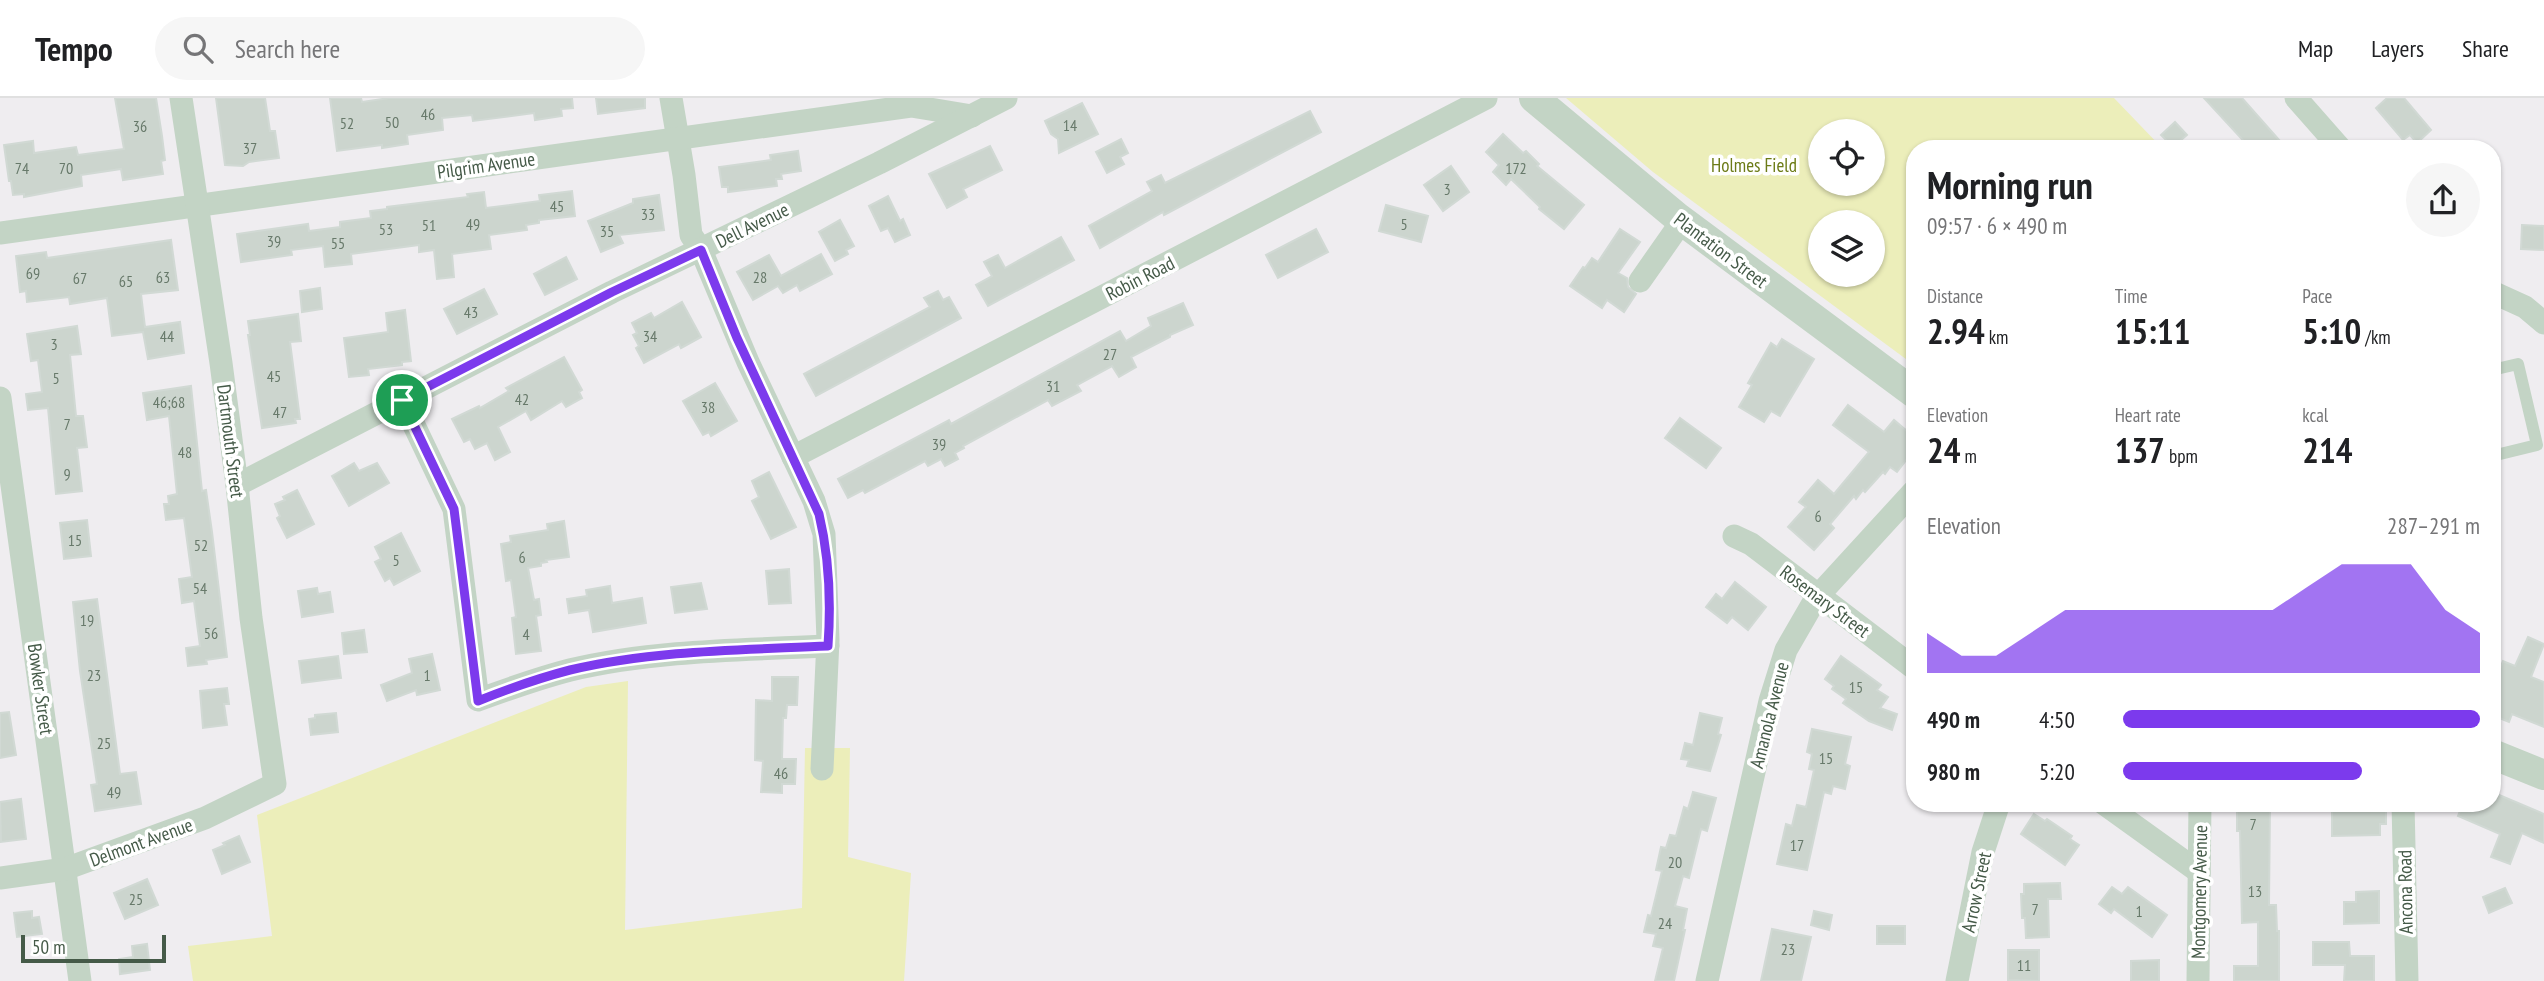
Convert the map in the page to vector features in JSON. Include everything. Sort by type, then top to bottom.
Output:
[{"type":"street","name":"Dartmouth Street","points":[[181,98],[237,485],[251,618],[275,784]]},
{"type":"street","points":[[671,98],[691,235],[701,250],[737,338],[817,508],[824,534],[828,646],[822,769]]},
{"type":"street","name":"Dell Avenue","points":[[237,485],[600,298],[1006,98]]},
{"type":"street","name":"Robin Road","points":[[793,457],[1486,98]]},
{"type":"street","name":"Plantation Street","points":[[1534,98],[1682,220],[1906,387]]},
{"type":"street","points":[[2296,98],[2333,140]]},
{"type":"street","name":"Pilgrim Avenue","points":[[0,233],[911,106],[972,116]]},
{"type":"street","points":[[1640,281],[1682,220]]},
{"type":"street","points":[[2501,296],[2525,307],[2544,323]]},
{"type":"street","name":"Bowker Street","points":[[0,398],[80,981]]},
{"type":"street","points":[[402,400],[454,509],[478,701],[544,677],[608,663],[718,652],[828,646]]},
{"type":"street","name":"Amanola Avenue","points":[[1707,981],[1776,677],[1792,637],[1818,595],[1906,500]]},
{"type":"street","name":"Rosemary Street","points":[[1734,536],[1751,544],[1906,662]]},
{"type":"street","points":[[2501,758],[2544,775]]},
{"type":"street","name":"Delmont Avenue","points":[[0,878],[65,869],[205,818],[275,784]]},
{"type":"street","name":"Arrow Street","points":[[1957,981],[1983,852],[1996,812]]},
{"type":"street","points":[[2116,812],[2199,872]]},
{"type":"street","name":"Montgomery Avenue","points":[[2198,981],[2200,812]]},
{"type":"street","name":"Ancona Road","points":[[2403,812],[2407,981]]},
{"type":"lane","points":[[2501,368],[2518,364],[2537,445],[2501,454]]},
{"type":"green space","name":"Holmes Field","points":[[1566,98],[2114,98],[2154,140],[1906,140],[1906,359],[1809,287],[1885,287],[1885,210],[1808,210],[1808,287],[1653,172]]},
{"type":"green space","points":[[628,681],[625,930],[802,908],[805,748],[850,748],[848,857],[911,873],[904,981],[193,981],[188,946],[272,936],[257,815],[586,687]]},
{"type":"building","points":[[115,98],[156,98],[165,160],[161,161],[163,174],[123,180],[121,169],[81,175],[82,186],[24,197],[24,194],[13,195],[4,145],[33,141],[34,153],[76,147],[78,155],[124,149]]},
{"type":"building","points":[[216,98],[265,98],[270,131],[275,131],[279,158],[249,162],[243,166],[225,165]]},
{"type":"building","points":[[330,98],[361,98],[362,102],[389,98],[572,98],[573,108],[561,109],[562,116],[535,120],[534,113],[473,121],[472,115],[442,118],[443,130],[407,135],[408,144],[337,151]]},
{"type":"building","points":[[596,98],[645,98],[645,108],[598,114]]},
{"type":"building","points":[[2204,98],[2242,98],[2279,140],[2243,140]]},
{"type":"building","points":[[2387,98],[2404,98],[2431,130],[2420,140],[2414,140],[2410,135],[2403,140],[2376,108]]},
{"type":"building","points":[[1082,103],[1098,134],[1059,153],[1058,139],[1051,134],[1045,121]]},
{"type":"building","points":[[1310,111],[1321,132],[1164,215],[1163,212],[1100,248],[1089,226],[1152,191],[1147,182],[1161,175],[1165,183]]},
{"type":"building","points":[[2175,122],[2187,135],[2181,140],[2166,140],[2161,135]]},
{"type":"building","points":[[1503,134],[1523,153],[1526,151],[1539,164],[1537,166],[1584,205],[1564,229],[1539,209],[1511,179],[1506,185],[1493,172],[1499,165],[1486,152]]},
{"type":"building","points":[[1121,139],[1128,153],[1120,157],[1124,164],[1107,173],[1096,152]]},
{"type":"building","points":[[990,146],[1002,170],[963,189],[967,197],[947,208],[929,174]]},
{"type":"building","points":[[798,151],[801,171],[781,174],[782,179],[776,179],[777,186],[728,192],[728,187],[722,187],[719,167],[771,160],[770,155]]},
{"type":"building","points":[[1451,166],[1469,192],[1443,211],[1424,185]]},
{"type":"building","points":[[572,191],[575,216],[539,220],[539,223],[526,225],[527,230],[489,235],[491,249],[452,254],[454,277],[437,279],[434,250],[419,252],[419,245],[351,254],[352,264],[325,267],[323,246],[291,250],[292,255],[241,262],[237,234],[308,224],[309,231],[340,227],[340,222],[371,218],[370,211],[468,197],[467,194],[484,192],[486,208],[540,201],[539,195]]},
{"type":"building","points":[[659,195],[664,230],[619,235],[623,243],[601,252],[588,221],[633,203],[633,199]]},
{"type":"building","points":[[888,196],[910,235],[895,242],[888,228],[881,231],[869,206]]},
{"type":"building","points":[[1386,205],[1428,216],[1421,242],[1379,231]]},
{"type":"building","points":[[840,220],[854,246],[846,250],[848,254],[835,261],[819,232]]},
{"type":"building","points":[[2522,225],[2544,226],[2544,250],[2521,249]]},
{"type":"building","points":[[1316,229],[1328,252],[1278,278],[1266,255]]},
{"type":"building","points":[[1620,229],[1640,242],[1618,273],[1627,278],[1628,287],[1636,294],[1624,312],[1607,300],[1602,308],[1570,286],[1592,258],[1598,262]]},
{"type":"building","points":[[1061,237],[1074,260],[988,306],[976,285],[992,276],[984,262],[998,255],[1005,268]]},
{"type":"building","points":[[171,240],[178,290],[141,294],[145,327],[180,322],[184,353],[148,359],[143,332],[112,336],[107,298],[70,304],[69,297],[27,302],[26,291],[20,292],[16,256],[46,252],[47,258]]},
{"type":"building","points":[[821,254],[832,274],[800,291],[797,285],[783,293],[778,286],[753,300],[737,272],[769,255],[781,276]]},
{"type":"building","points":[[566,257],[577,279],[545,295],[534,274]]},
{"type":"building","points":[[320,288],[322,309],[302,312],[300,291]]},
{"type":"building","points":[[484,289],[497,314],[457,334],[444,309]]},
{"type":"building","points":[[938,291],[943,300],[949,297],[961,318],[816,396],[804,374],[930,307],[924,298]]},
{"type":"building","points":[[682,302],[701,337],[681,348],[679,344],[644,363],[636,348],[639,346],[633,335],[637,333],[632,323],[651,313],[654,318]]},
{"type":"building","points":[[1183,303],[1193,325],[1131,357],[1136,367],[1119,377],[1112,366],[1077,385],[1081,391],[1052,406],[1048,400],[963,446],[964,448],[955,453],[958,459],[945,466],[941,459],[928,466],[925,461],[865,493],[863,490],[848,498],[838,479],[949,420],[951,424],[1120,331],[1126,341],[1151,326],[1148,318]]},
{"type":"building","points":[[405,310],[411,361],[402,362],[402,365],[368,369],[369,375],[349,377],[344,338],[388,332],[386,313]]},
{"type":"building","points":[[298,314],[301,341],[290,342],[300,419],[295,419],[296,423],[262,428],[248,321]]},
{"type":"building","points":[[77,326],[81,354],[70,355],[76,416],[83,416],[87,447],[77,448],[82,491],[56,494],[48,408],[28,410],[26,394],[42,392],[38,360],[31,361],[27,334]]},
{"type":"building","points":[[1782,339],[1814,359],[1780,416],[1771,411],[1764,422],[1739,407],[1752,385],[1748,383],[1771,343],[1777,347]]},
{"type":"building","points":[[564,357],[582,390],[579,392],[582,398],[566,407],[562,401],[531,420],[526,411],[498,427],[510,452],[495,460],[487,443],[475,449],[470,439],[464,442],[452,419],[479,406],[480,408],[509,391],[506,388]]},
{"type":"building","points":[[715,383],[737,421],[711,436],[709,432],[703,435],[683,401]]},
{"type":"building","points":[[191,386],[202,491],[206,490],[227,657],[206,660],[207,664],[188,666],[186,648],[200,646],[194,601],[182,603],[179,579],[192,577],[184,518],[166,520],[164,504],[169,504],[168,496],[177,494],[169,416],[147,420],[143,393]]},
{"type":"building","points":[[1848,405],[1884,432],[1894,420],[1906,430],[1906,460],[1897,472],[1890,467],[1865,492],[1863,490],[1856,499],[1854,496],[1830,524],[1834,528],[1814,550],[1788,527],[1806,507],[1799,502],[1818,480],[1834,494],[1869,452],[1833,425]]},
{"type":"building","points":[[1680,418],[1721,448],[1706,468],[1665,438]]},
{"type":"building","points":[[354,463],[359,471],[377,463],[389,483],[349,506],[332,476]]},
{"type":"building","points":[[769,472],[796,527],[771,539],[752,501],[759,497],[752,481]]},
{"type":"building","points":[[297,490],[314,524],[287,538],[277,518],[280,516],[275,504]]},
{"type":"building","points":[[87,520],[91,556],[64,559],[60,523]]},
{"type":"building","points":[[564,521],[569,557],[546,560],[541,566],[528,568],[534,600],[539,599],[541,615],[536,616],[541,651],[516,654],[512,618],[516,617],[511,580],[506,581],[501,544],[511,542],[510,536],[548,530],[547,524]]},
{"type":"building","points":[[401,533],[420,571],[394,585],[390,578],[385,581],[375,562],[381,559],[375,547]]},
{"type":"building","points":[[789,569],[791,603],[769,604],[766,571]]},
{"type":"building","points":[[1735,582],[1766,607],[1748,630],[1732,617],[1727,623],[1706,607],[1716,594],[1722,599]]},
{"type":"building","points":[[701,583],[707,609],[675,613],[671,587]]},
{"type":"building","points":[[610,586],[612,603],[642,598],[646,623],[593,632],[589,610],[569,613],[567,599],[587,596],[586,590]]},
{"type":"building","points":[[317,588],[318,594],[330,592],[333,612],[302,617],[298,591]]},
{"type":"building","points":[[97,599],[120,774],[136,772],[141,804],[95,811],[91,785],[97,784],[73,602]]},
{"type":"building","points":[[364,630],[367,652],[344,654],[342,633]]},
{"type":"building","points":[[2528,637],[2544,644],[2531,677],[2544,682],[2544,727],[2512,714],[2509,722],[2501,719],[2501,666],[2503,661],[2515,666]]},
{"type":"building","points":[[432,654],[440,690],[417,695],[416,690],[387,701],[381,685],[412,673],[409,659]]},
{"type":"building","points":[[338,656],[341,678],[302,683],[299,661]]},
{"type":"building","points":[[1841,656],[1881,685],[1877,690],[1888,697],[1880,708],[1897,714],[1892,730],[1869,721],[1843,703],[1846,699],[1832,689],[1834,686],[1825,679]]},
{"type":"building","points":[[772,677],[798,677],[797,705],[787,705],[786,718],[783,718],[782,759],[796,759],[795,784],[782,784],[782,793],[761,792],[763,761],[755,760],[756,700],[772,701]]},
{"type":"building","points":[[227,688],[229,704],[224,704],[227,725],[203,728],[200,691]]},
{"type":"building","points":[[9,712],[16,755],[0,758],[0,713]]},
{"type":"building","points":[[336,713],[338,732],[311,735],[309,719],[315,718],[315,715]]},
{"type":"building","points":[[1700,713],[1722,718],[1718,734],[1721,735],[1710,771],[1687,766],[1689,760],[1681,759],[1685,743],[1693,745]]},
{"type":"building","points":[[1812,729],[1851,737],[1845,764],[1850,766],[1845,789],[1833,786],[1831,794],[1824,792],[1807,870],[1777,864],[1786,824],[1792,826],[1797,805],[1806,807],[1814,770],[1809,769],[1812,754],[1807,752]]},
{"type":"building","points":[[1693,792],[1716,798],[1707,831],[1701,829],[1689,878],[1683,876],[1675,906],[1687,909],[1674,981],[1655,981],[1663,948],[1653,946],[1656,934],[1644,932],[1648,915],[1651,916],[1662,871],[1656,870],[1661,847],[1666,848],[1670,835],[1676,836],[1684,807],[1688,809]]},
{"type":"building","points":[[2501,796],[2544,814],[2544,843],[2522,833],[2510,864],[2491,857],[2500,834],[2458,816],[2460,812],[2501,812]]},
{"type":"building","points":[[21,799],[26,839],[1,842],[0,802]]},
{"type":"building","points":[[2237,812],[2270,812],[2269,905],[2276,905],[2279,981],[2234,981],[2234,966],[2258,966],[2258,922],[2242,923],[2240,831],[2237,831]]},
{"type":"building","points":[[2332,812],[2386,812],[2386,824],[2380,824],[2380,835],[2332,836]]},
{"type":"building","points":[[2034,814],[2045,821],[2047,819],[2072,836],[2070,839],[2079,845],[2065,865],[2021,834]]},
{"type":"building","points":[[239,836],[250,862],[222,874],[213,850]]},
{"type":"building","points":[[147,879],[158,905],[125,919],[114,893]]},
{"type":"building","points":[[2060,883],[2061,899],[2048,899],[2049,937],[2026,938],[2021,894],[2024,894],[2024,884]]},
{"type":"building","points":[[2112,887],[2122,894],[2128,887],[2167,915],[2152,937],[2114,909],[2111,913],[2099,904]]},
{"type":"building","points":[[2505,888],[2512,903],[2489,913],[2483,897]]},
{"type":"building","points":[[2379,891],[2379,923],[2344,924],[2344,902],[2356,902],[2356,892]]},
{"type":"building","points":[[32,911],[32,918],[39,917],[42,934],[17,937],[14,913]]},
{"type":"building","points":[[1814,911],[1832,915],[1829,930],[1811,925]]},
{"type":"building","points":[[1877,926],[1905,926],[1905,944],[1877,944]]},
{"type":"building","points":[[1772,929],[1811,937],[1801,981],[1761,981]]},
{"type":"building","points":[[2313,942],[2349,942],[2350,956],[2374,956],[2374,981],[2344,981],[2345,965],[2313,965]]},
{"type":"building","points":[[147,944],[150,970],[120,974],[119,959],[133,957],[132,946]]},
{"type":"building","points":[[2008,950],[2039,950],[2039,981],[2008,980]]},
{"type":"building","points":[[2159,960],[2159,981],[2131,981],[2131,961]]},
{"type":"route","points":[[701,250],[737,338],[819,514],[824,534],[827,574],[828,646],[730,651],[608,663],[544,677],[478,701],[454,509],[402,400],[612,292],[701,250]]}]
